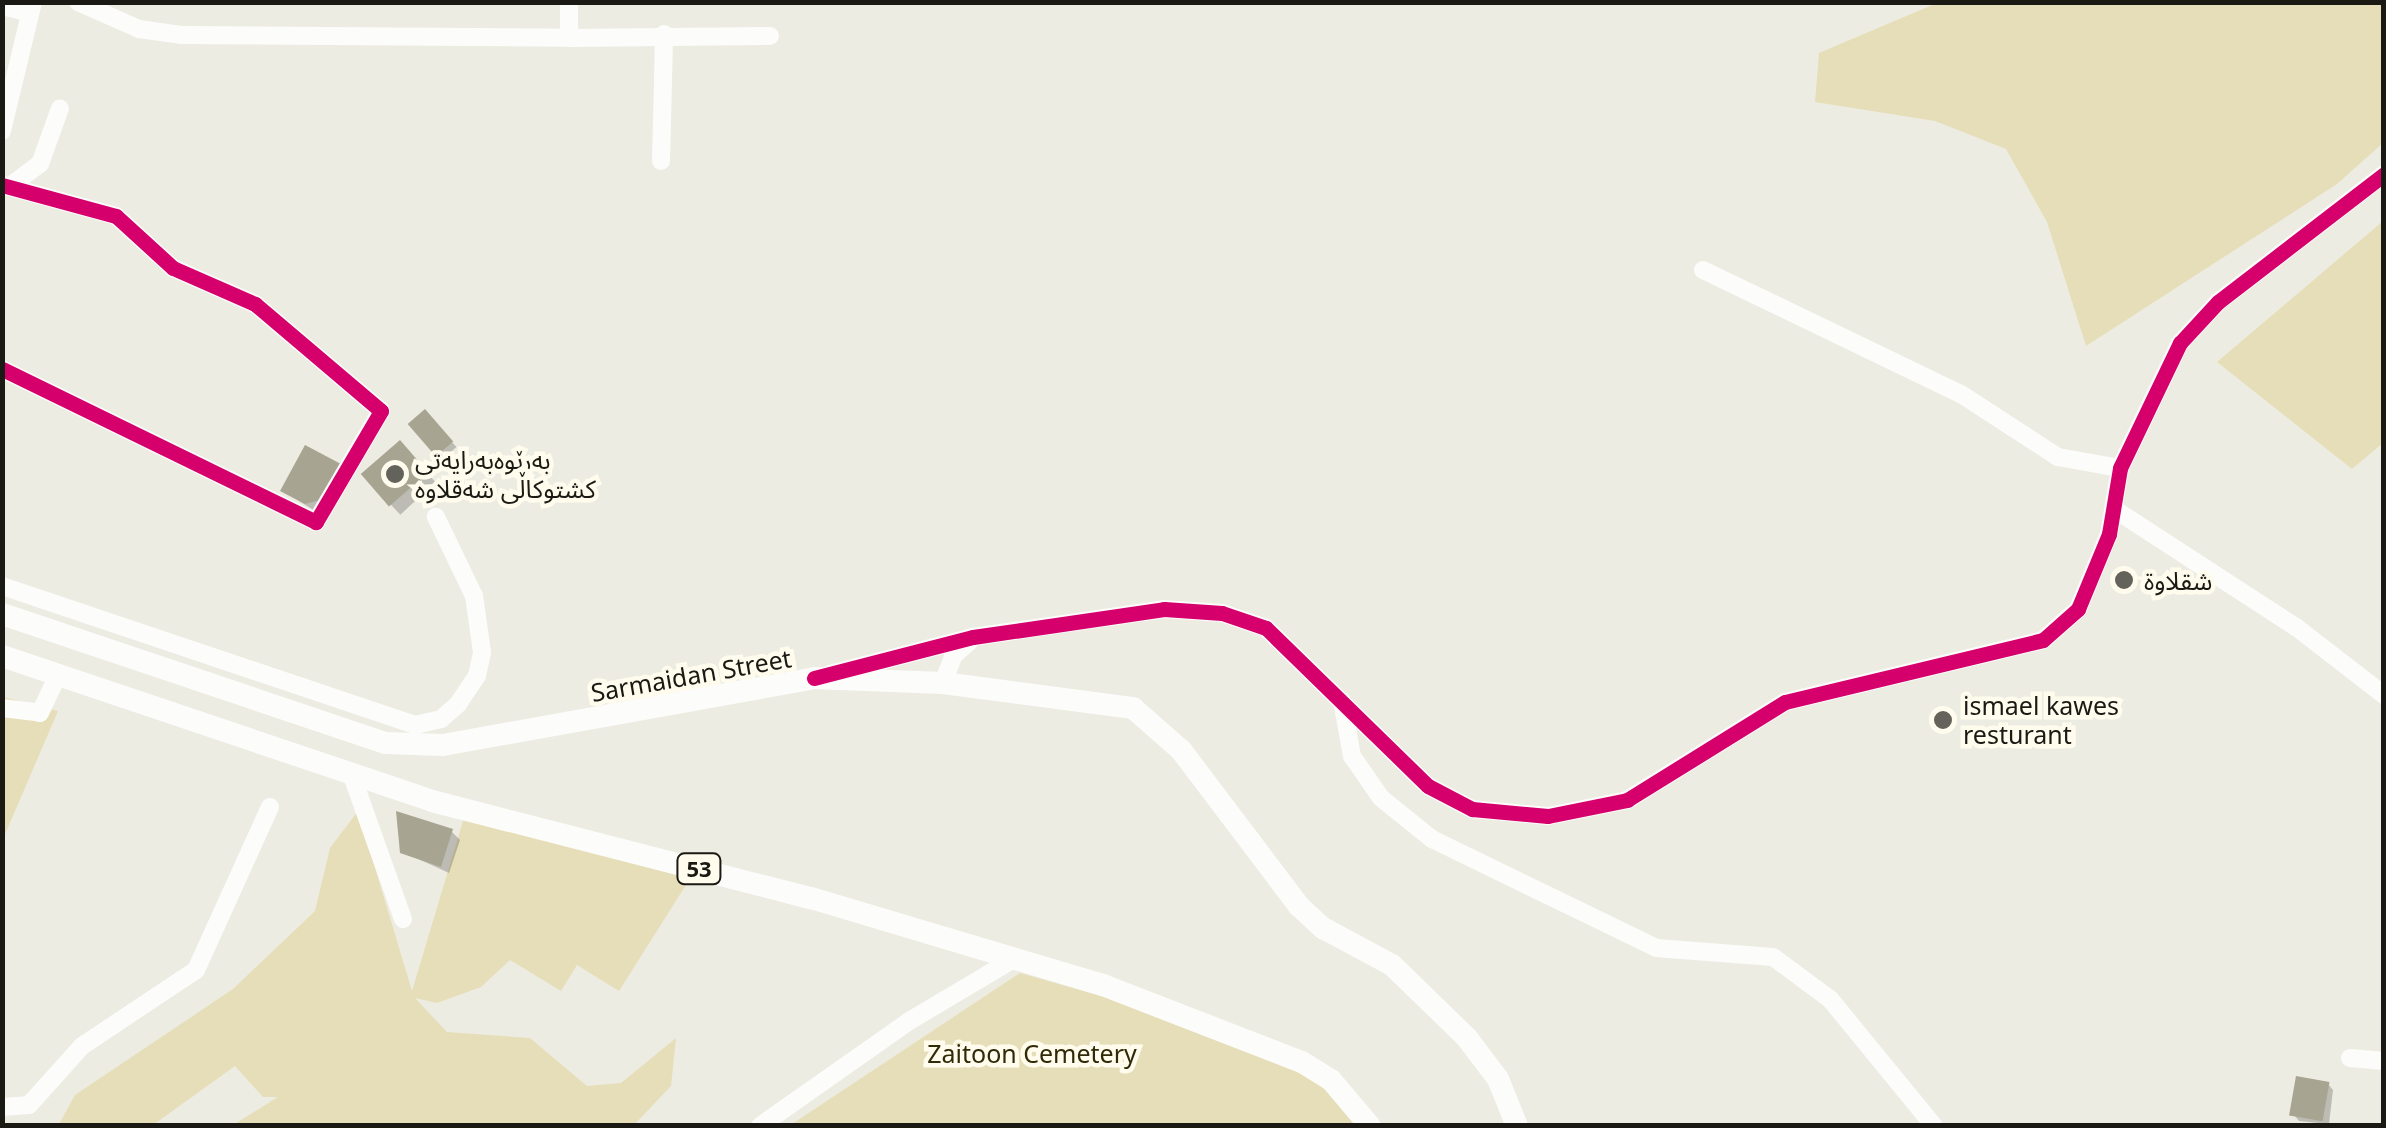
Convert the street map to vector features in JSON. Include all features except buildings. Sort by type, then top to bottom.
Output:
[{"type":"main road","name":"Sarmaidan Street","points":[[2,614],[385,743],[442,745],[814,678],[944,684],[1134,708],[1158,724],[1299,906],[1323,928],[1392,966],[1467,1038],[1498,1078],[1517,1126]]},
{"type":"main road","name":"53","points":[[2,656],[432,801],[811,898],[1102,984],[1302,1062],[1332,1080],[1370,1126]]},
{"type":"street","points":[[78,2],[139,29],[181,35],[770,36]]},
{"type":"street","points":[[569,2],[569,38]]},
{"type":"street","points":[[2,6],[31,8],[2,131]]},
{"type":"street","points":[[662,161],[664,34]]},
{"type":"street","points":[[6,186],[40,164],[60,108]]},
{"type":"street","points":[[814,678],[972,637],[1164,609],[1222,613],[1266,628],[1428,786],[1472,809],[1548,816],[1627,800],[1784,702],[2044,640],[2078,609],[2114,509],[2120,468],[2180,342],[2218,302],[2384,174]]},
{"type":"street","points":[[2,369],[316,522],[381,411],[255,304],[172,268],[116,216],[6,186]]},
{"type":"street","points":[[1702,270],[1961,394],[2058,457],[2120,468]]},
{"type":"street","points":[[2114,509],[2282,617],[2384,695]]},
{"type":"street","points":[[2,586],[415,724],[441,718],[458,704],[477,676],[482,652],[474,596],[436,517]]},
{"type":"street","points":[[944,684],[954,655],[972,637]]},
{"type":"street","points":[[2,708],[40,714],[58,675]]},
{"type":"street","points":[[1341,698],[1352,756],[1381,798],[1432,839],[1656,948],[1773,957],[1830,999],[1934,1126]]},
{"type":"street","points":[[351,773],[403,919]]},
{"type":"street","points":[[2,1108],[30,1105],[82,1046],[196,970],[270,807]]},
{"type":"street","points":[[760,1126],[1012,960]]},
{"type":"street","points":[[2350,1058],[2384,1061]]},
{"type":"green space","points":[[1937,3],[2383,3],[2383,143],[2337,184],[2086,346],[2047,222],[2006,149],[1935,121],[1815,102],[1819,53]]},
{"type":"green space","points":[[2383,221],[2383,443],[2352,469],[2217,362]]},
{"type":"green space","points":[[3,697],[58,711],[3,839]]},
{"type":"green space","points":[[358,811],[412,991],[466,811],[691,877],[619,991],[577,965],[561,991],[510,960],[481,987],[437,1003],[415,998],[447,1032],[530,1038],[587,1086],[621,1083],[676,1038],[671,1086],[634,1125],[233,1125],[278,1097],[263,1097],[235,1066],[153,1125],[58,1126],[75,1095],[233,989],[315,911],[330,848]]},
{"type":"green space","name":"Zaitoon Cemetery","points":[[1020,973],[1178,1018],[1331,1084],[1363,1126],[789,1126]]},
{"type":"cycle path","points":[[814,678],[973,637],[1164,609],[1222,613],[1266,628],[1428,786],[1472,809],[1548,816],[1627,800],[1785,702],[2043,640],[2078,609],[2109,534],[2120,468],[2180,343],[2218,302],[2384,174]]},
{"type":"cycle path","points":[[2,185],[116,216],[173,268],[255,304],[381,411],[316,522],[2,369]]},
{"type":"place","name":"بەڕێوەبەرایەتی کشتوکاڵی شەقلاوە","points":[[395,474]]},
{"type":"place","name":"شقلاوة","points":[[2124,580]]},
{"type":"place","name":"ismael kawes resturant","points":[[1943,720]]}]
